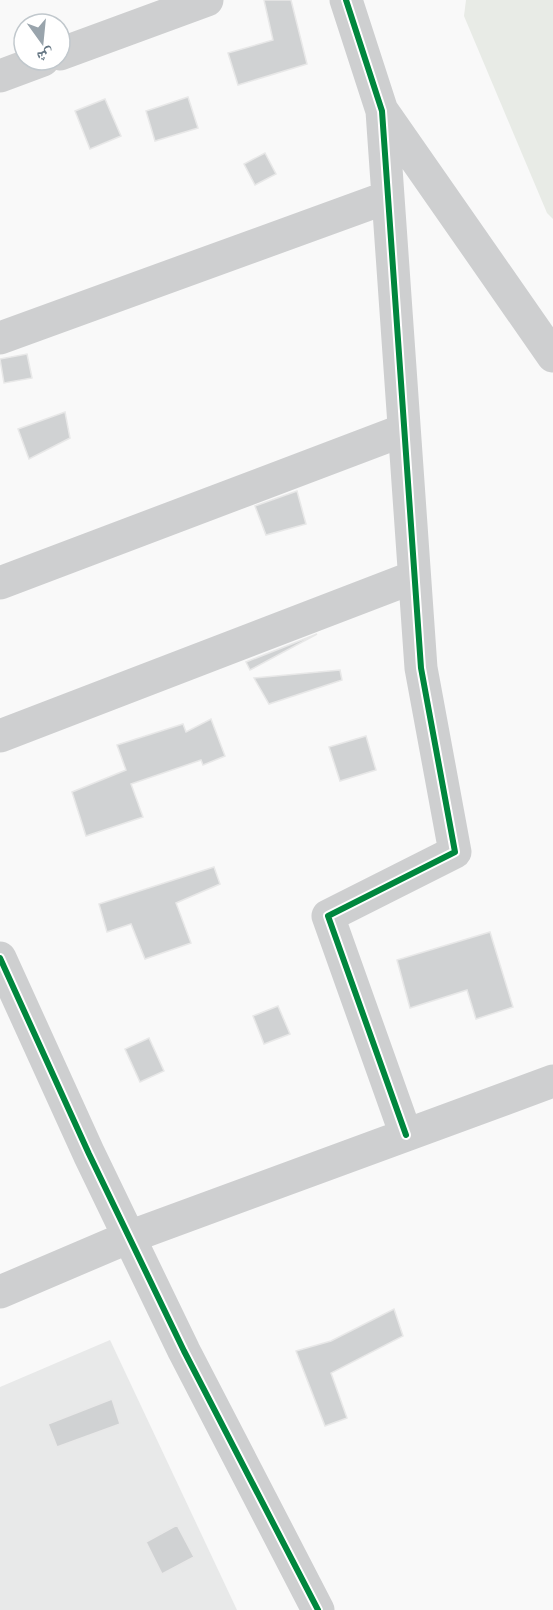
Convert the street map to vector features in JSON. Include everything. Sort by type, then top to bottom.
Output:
[{"type":"street","points":[[72,50],[207,0]]},
{"type":"street","points":[[346,0],[382,111],[421,668],[455,852],[328,916],[406,1135]]},
{"type":"street","points":[[382,111],[553,356]]},
{"type":"street","points":[[0,338],[388,197]]},
{"type":"street","points":[[0,583],[404,430]]},
{"type":"street","points":[[0,736],[414,577]]},
{"type":"street","points":[[0,958],[184,1351],[318,1610]]},
{"type":"street","points":[[0,1292],[129,1237],[553,1081]]},
{"type":"shaded area","points":[[466,0],[553,0],[553,219],[547,213],[464,16]]},
{"type":"shaded area","points":[[110,1340],[237,1610],[0,1610],[0,1387]]},
{"type":"building","points":[[264,0],[291,0],[307,64],[238,85],[228,53],[273,40]]},
{"type":"building","points":[[188,97],[198,128],[155,141],[146,111]]},
{"type":"building","points":[[105,99],[121,136],[90,149],[75,111]]},
{"type":"building","points":[[265,153],[276,174],[255,185],[244,164]]},
{"type":"building","points":[[27,354],[32,378],[4,383],[0,359]]},
{"type":"building","points":[[65,412],[70,438],[29,459],[18,429]]},
{"type":"building","points":[[297,491],[306,524],[266,535],[255,506]]},
{"type":"building","points":[[317,634],[250,670],[246,662]]},
{"type":"building","points":[[340,670],[342,680],[269,704],[254,678]]},
{"type":"building","points":[[211,719],[225,756],[203,765],[201,760],[131,784],[143,817],[86,836],[72,792],[126,770],[117,745],[183,724],[186,732]]},
{"type":"building","points":[[366,736],[376,770],[340,781],[329,747]]},
{"type":"building","points":[[214,867],[220,884],[176,903],[191,943],[145,959],[131,924],[107,932],[99,904]]},
{"type":"building","points":[[490,932],[513,1007],[476,1019],[467,990],[410,1008],[397,960]]},
{"type":"building","points":[[278,1006],[290,1034],[264,1044],[253,1016]]},
{"type":"building","points":[[149,1038],[164,1071],[140,1082],[125,1049]]},
{"type":"building","points":[[394,1309],[403,1336],[331,1373],[347,1418],[325,1426],[296,1351],[331,1341]]},
{"type":"building","points":[[112,1399],[120,1424],[57,1447],[48,1424]]},
{"type":"building","points":[[177,1525],[194,1557],[162,1574],[146,1542]]},
{"type":"cycle path","points":[[346,0],[382,111],[421,668],[455,852],[328,916],[406,1135]]},
{"type":"cycle path","points":[[0,958],[89,1154],[184,1351],[318,1610]]}]
